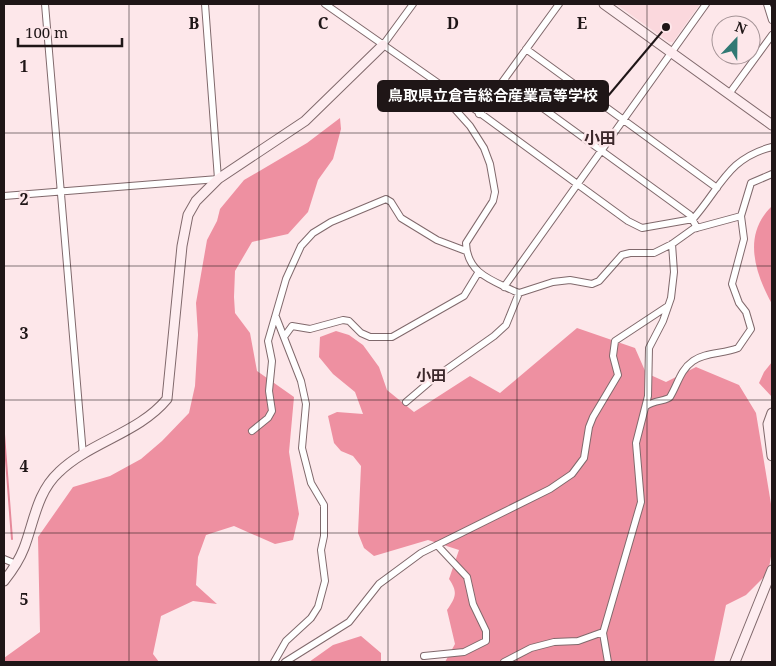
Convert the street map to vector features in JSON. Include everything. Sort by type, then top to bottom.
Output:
[{"type":"street","points":[[45,4],[83,455]]},
{"type":"street","points":[[205,4],[218,179]]},
{"type":"street","points":[[325,4],[448,90],[628,221],[642,228],[693,219],[742,160],[753,152],[772,147]]},
{"type":"street","points":[[4,581],[24,549],[39,502],[59,472],[83,455],[136,424],[158,408],[167,398],[184,231],[188,215],[196,201],[218,179],[305,121],[383,45],[413,4]]},
{"type":"street","points":[[479,114],[559,4]]},
{"type":"street","points":[[604,4],[772,125]]},
{"type":"street","points":[[504,287],[576,189],[576,184],[706,4]]},
{"type":"street","points":[[766,4],[772,20]]},
{"type":"street","points":[[729,94],[772,35]]},
{"type":"street","points":[[526,49],[717,188]]},
{"type":"street","points":[[504,80],[693,219],[697,228]]},
{"type":"street","points":[[448,90],[453,107],[470,126],[484,148],[490,164],[493,182],[493,201],[466,243],[466,251],[478,273],[519,294],[553,282],[570,280],[592,284],[599,281],[622,255],[654,253],[697,228],[740,216]]},
{"type":"street","points":[[646,406],[655,400],[666,401],[670,398],[684,368],[693,360],[738,348],[750,328],[748,317],[739,303],[732,284],[744,239],[740,216],[751,184],[772,174]]},
{"type":"street","points":[[4,196],[218,179]]},
{"type":"street","points":[[252,431],[268,418],[272,411],[269,391],[272,353],[268,341],[286,279],[297,253],[306,240],[331,222],[381,200],[389,200],[401,218],[437,240],[466,251]]},
{"type":"street","points":[[608,662],[604,651],[603,632],[641,502],[636,443],[646,406],[650,381],[649,348],[668,306],[674,272],[672,244]]},
{"type":"street","points":[[284,337],[292,326],[310,329],[343,320],[349,321],[362,333],[370,337],[392,337],[464,296],[478,273]]},
{"type":"street","points":[[406,402],[432,379],[494,336],[506,325],[519,294]]},
{"type":"street","points":[[285,662],[349,622],[387,577],[421,553],[438,546],[472,526],[550,489],[578,468],[584,458],[589,428],[593,418],[618,375],[613,356],[615,341],[668,306]]},
{"type":"street","points":[[274,662],[286,641],[311,618],[321,599],[325,581],[321,550],[328,506],[311,483],[306,466],[302,448],[306,404],[301,382],[276,317]]},
{"type":"street","points":[[772,413],[768,424],[772,456]]},
{"type":"street","points":[[424,656],[464,652],[486,641],[487,638],[486,631],[473,604],[467,577],[438,546]]},
{"type":"street","points":[[4,559],[16,564]]},
{"type":"street","points":[[735,662],[772,570]]},
{"type":"street","points":[[504,662],[532,648],[554,642],[578,641],[603,632]]},
{"type":"shaded area","points":[[616,4],[700,4],[673,42],[669,42]]},
{"type":"shaded area","points":[[340,118],[341,129],[333,159],[318,180],[308,212],[288,234],[252,242],[235,271],[235,313],[250,333],[257,371],[294,397],[289,452],[299,514],[293,540],[275,544],[234,526],[206,535],[198,557],[196,585],[217,604],[193,601],[161,616],[153,654],[159,662],[4,662],[4,658],[40,632],[38,537],[73,487],[110,476],[141,459],[162,441],[189,413],[195,386],[198,335],[196,303],[207,240],[217,221],[220,209],[244,180],[307,143]]},
{"type":"shaded area","points":[[772,206],[772,304],[757,267],[754,242],[757,229],[763,217]]},
{"type":"shaded area","points":[[577,328],[635,348],[646,373],[666,382],[696,367],[739,385],[756,413],[772,510],[772,551],[768,573],[746,595],[726,605],[714,662],[445,662],[455,644],[447,610],[455,594],[449,579],[459,550],[428,540],[374,556],[364,548],[358,533],[361,466],[353,456],[341,451],[334,443],[328,416],[337,412],[363,414],[355,392],[333,374],[319,357],[320,337],[336,331],[349,335],[363,345],[379,367],[387,390],[414,412],[470,376],[500,393]]},
{"type":"shaded area","points":[[772,362],[772,397],[759,383],[764,372]]},
{"type":"shaded area","points":[[361,636],[381,653],[381,662],[309,662],[333,645]]},
{"type":"waterway","points":[[4,434],[12,539]]},
{"type":"place","name":"鳥取県立倉吉総合産業高等学校","points":[[666,27]]},
{"type":"district","name":"小田","points":[[600,138]]},
{"type":"district","name":"小田","points":[[431,375]]}]
